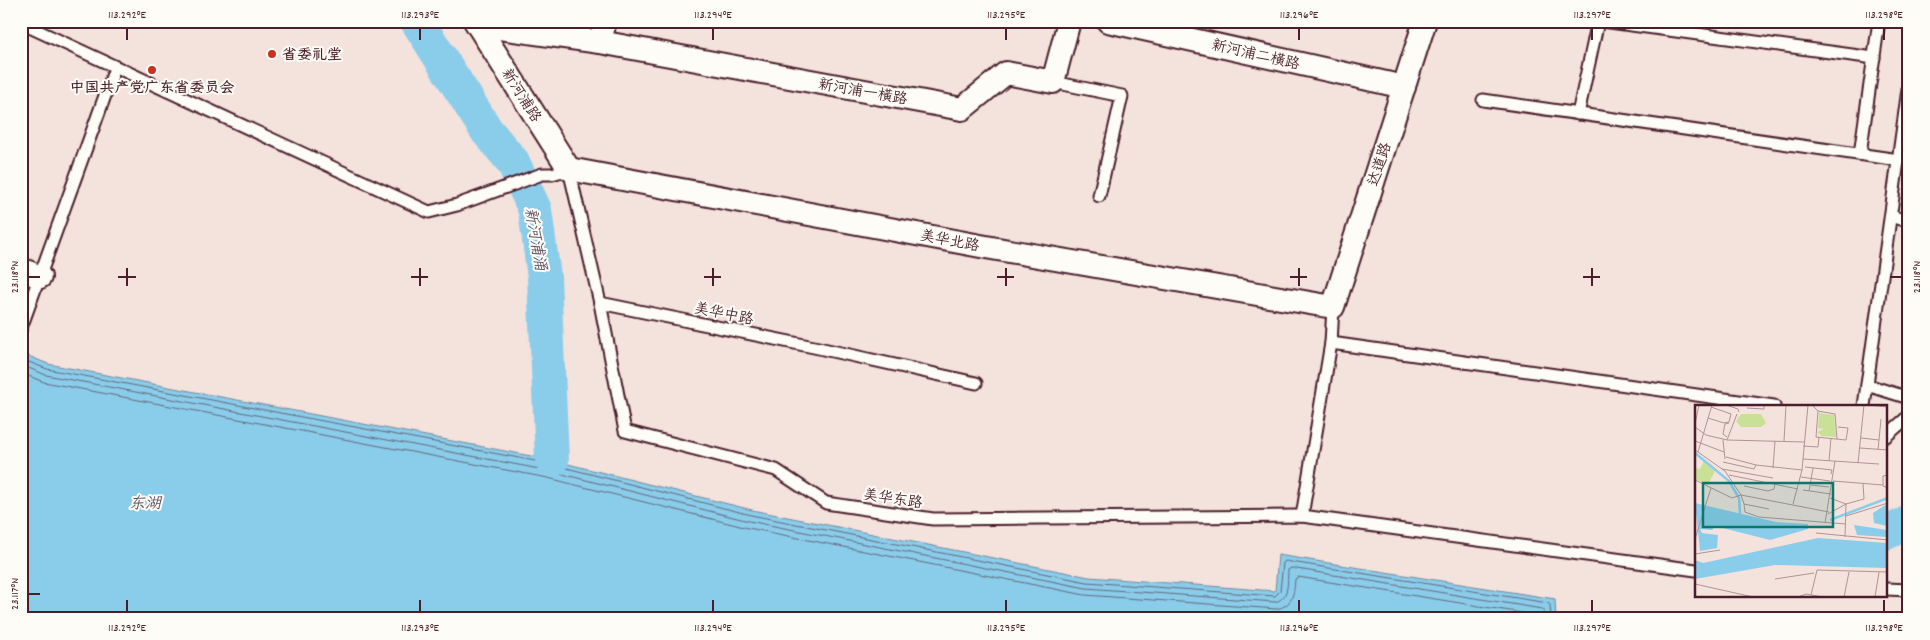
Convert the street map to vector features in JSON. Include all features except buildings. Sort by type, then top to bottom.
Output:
[{"type":"street","points":[[1053,82],[1069,21]]},
{"type":"street","name":"新河浦二横路","points":[[1108,21],[1404,87]]},
{"type":"street","name":"达道路","points":[[1333,307],[1425,21]]},
{"type":"street","points":[[476,23],[602,32]]},
{"type":"street","name":"新河浦路","points":[[476,23],[569,168]]},
{"type":"street","name":"新河浦一横路","points":[[602,32],[962,109],[1006,73],[1053,82]]},
{"type":"street","name":"美华北路","points":[[569,168],[986,247],[1333,307]]},
{"type":"lane","points":[[1578,114],[1598,21]]},
{"type":"lane","points":[[1602,21],[1874,58]]},
{"type":"lane","points":[[1860,154],[1879,21]]},
{"type":"lane","points":[[21,23],[428,212],[457,205],[542,174],[552,174],[569,168],[600,303]]},
{"type":"lane","points":[[21,328],[26,315],[30,273],[115,68]]},
{"type":"lane","points":[[1053,82],[1122,96],[1099,196]]},
{"type":"lane","points":[[1864,405],[1909,82]]},
{"type":"lane","points":[[1482,100],[1898,160]]},
{"type":"lane","points":[[1891,216],[1909,222]]},
{"type":"lane","name":"美华中路","points":[[600,303],[814,346],[976,383]]},
{"type":"lane","name":"美华东路","points":[[600,303],[625,431],[776,470],[826,503],[933,520],[1302,516]]},
{"type":"lane","points":[[1333,307],[1331,343],[1302,516],[1695,570]]},
{"type":"lane","points":[[1331,343],[1767,405]]},
{"type":"lane","points":[[1867,385],[1909,398]]},
{"type":"lane","points":[[1888,434],[1909,416]]},
{"type":"lane","points":[[1888,589],[1909,590]]},
{"type":"water","name":"东湖","points":[[21,353],[48,364],[552,460],[752,510],[1089,577],[1275,591],[1278,555],[1555,599],[1556,619],[21,619]]},
{"type":"waterway","name":"新河浦涌","points":[[417,21],[487,131],[513,162],[535,210],[544,277],[552,460]]},
{"type":"waterway","points":[[1888,532],[1909,522]]},
{"type":"place","name":"省委礼堂","points":[[272,54]]},
{"type":"place","name":"中国共产党广东省委员会","points":[[152,70]]}]
